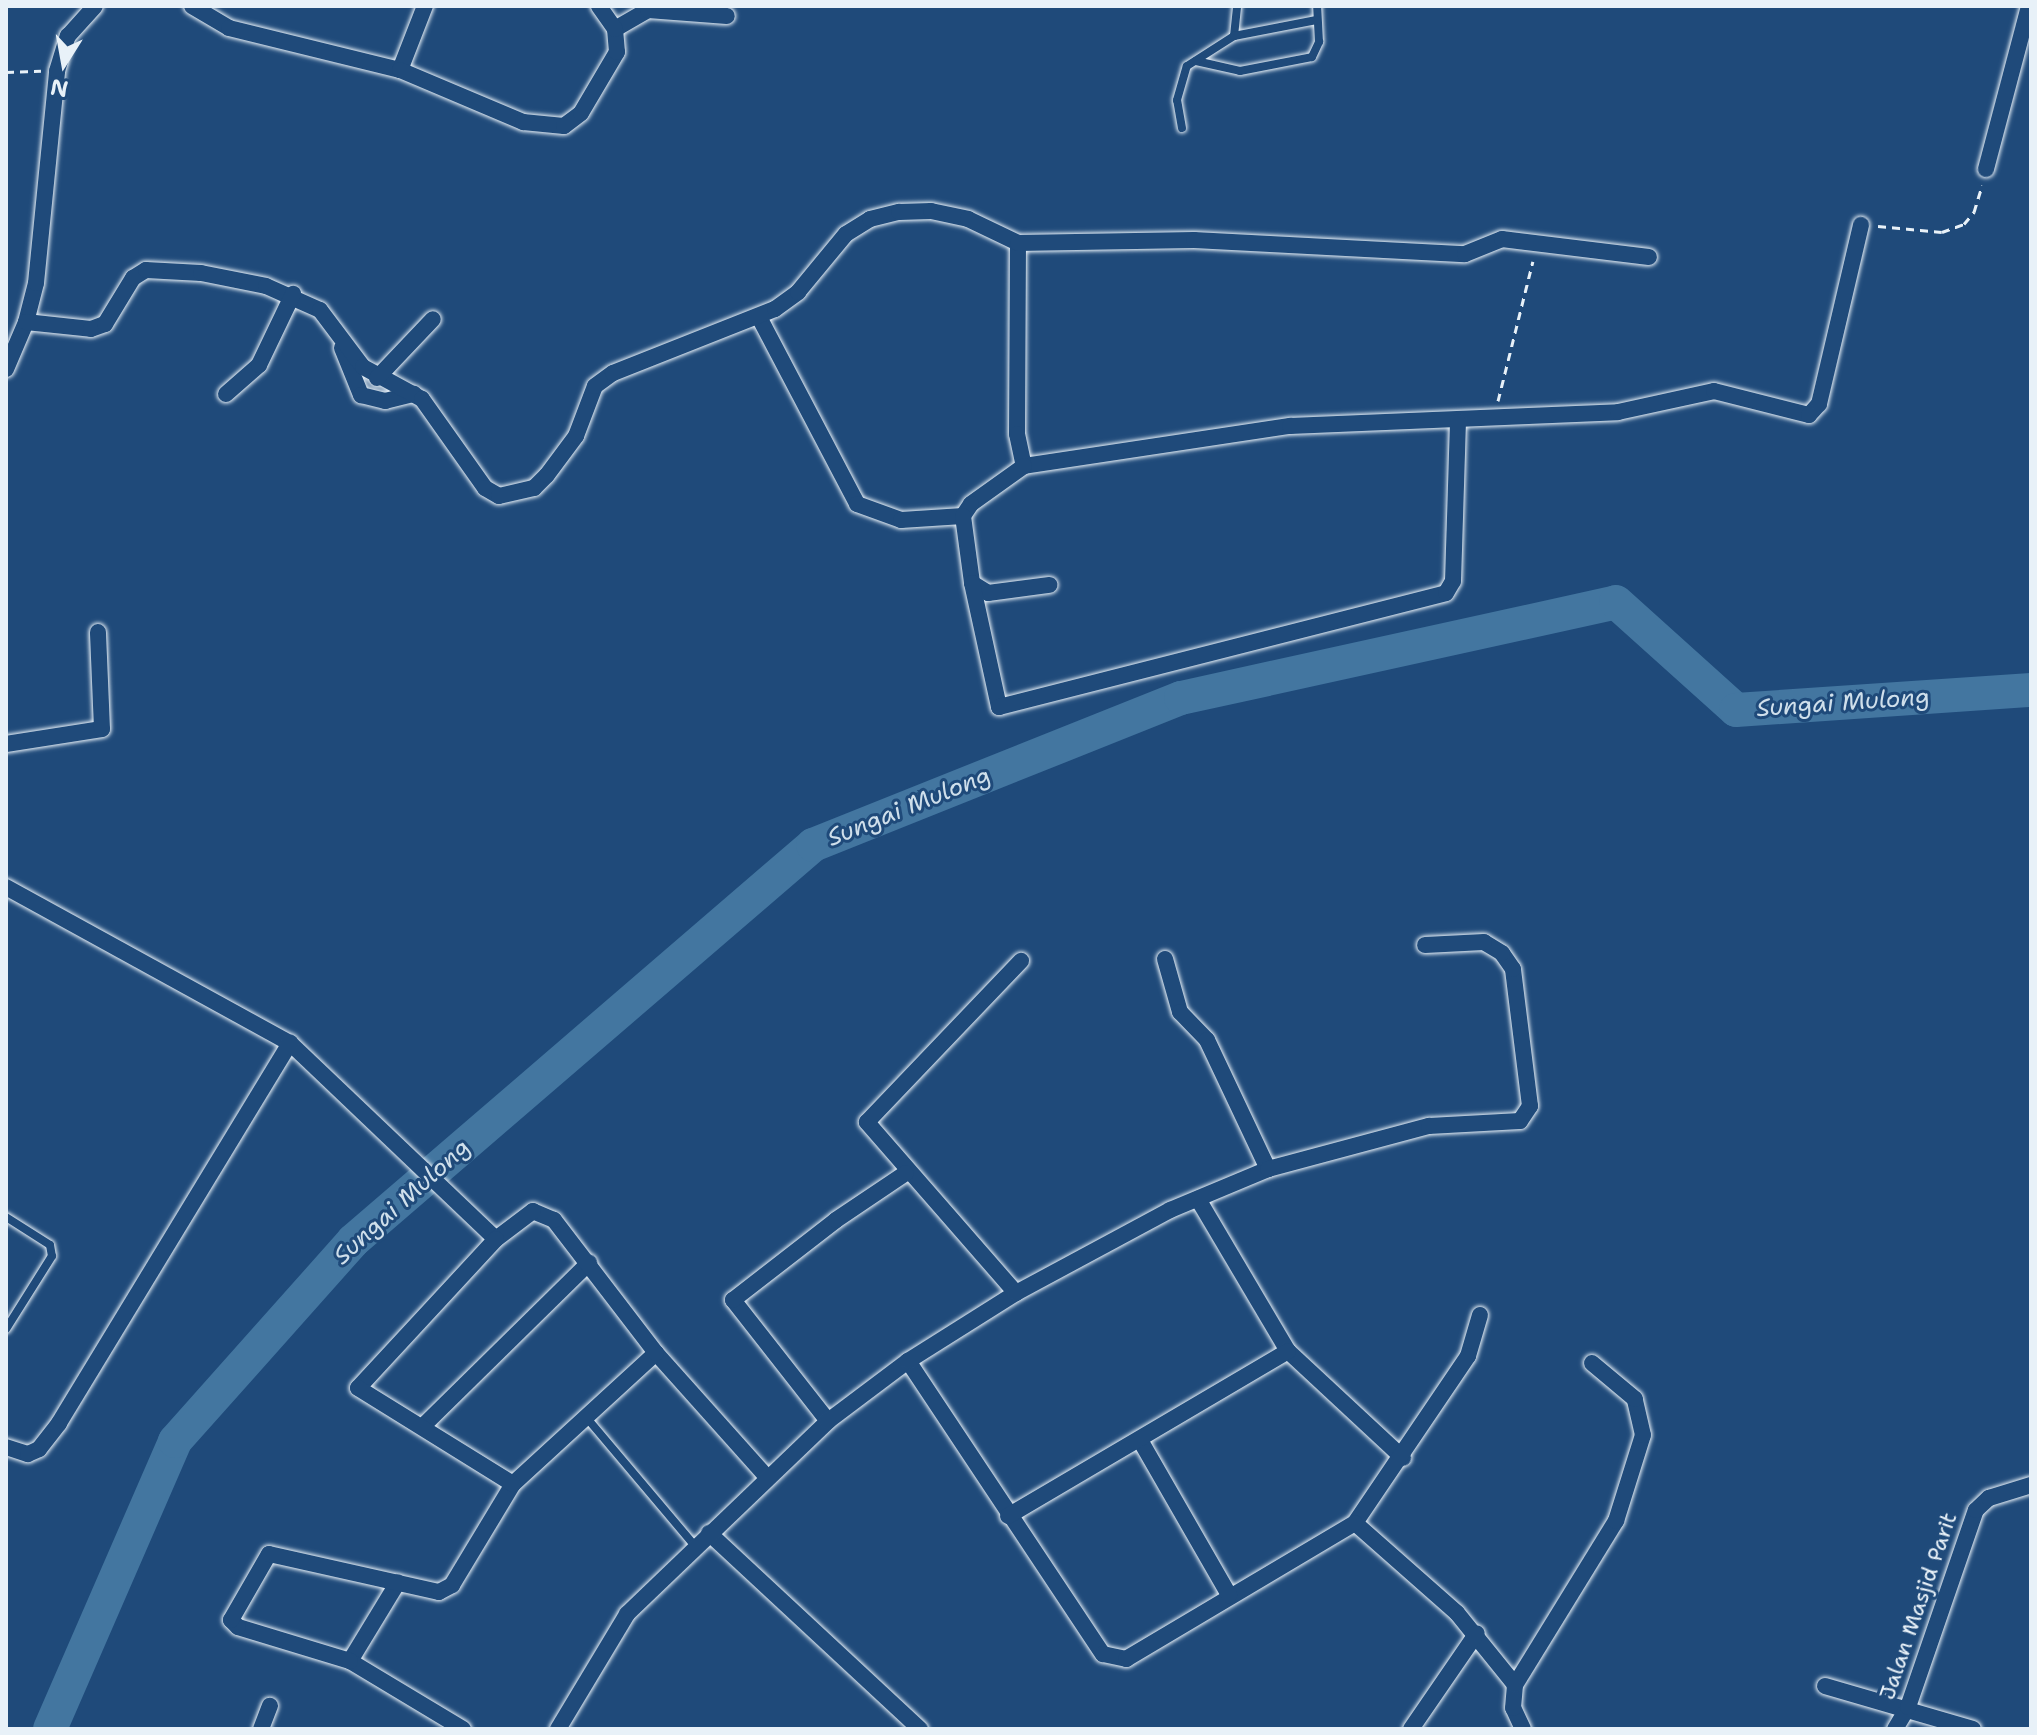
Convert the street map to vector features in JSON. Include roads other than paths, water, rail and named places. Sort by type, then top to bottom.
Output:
[{"type":"street","points":[[6,369],[26,322],[36,283],[57,71],[68,36],[95,6]]},
{"type":"street","points":[[192,6],[229,28],[400,70],[523,122],[564,126],[581,113],[611,67],[617,52],[615,29],[599,6]]},
{"type":"street","points":[[400,70],[425,6]]},
{"type":"street","points":[[1986,169],[2029,6]]},
{"type":"street","points":[[615,29],[648,10],[727,16]]},
{"type":"street","points":[[26,322],[91,329],[105,324],[133,278],[146,270],[201,273],[293,294],[320,310],[377,378],[414,394],[485,488],[499,496],[534,488],[563,457],[595,386],[613,373],[759,317],[798,292],[846,234],[870,219],[931,211],[987,225],[1018,243],[1194,240],[1465,254],[1502,239],[1536,246],[1649,257]]},
{"type":"street","points":[[1458,422],[1453,581],[1446,593],[999,707],[972,583],[963,516],[971,504],[1024,466],[1290,426],[1496,421],[1618,412],[1714,391],[1809,415],[1819,404],[1861,225]]},
{"type":"street","points":[[1018,243],[1017,434],[1024,466]]},
{"type":"street","points":[[226,394],[259,365],[293,294]]},
{"type":"street","points":[[759,317],[857,504],[901,520],[963,516]]},
{"type":"street","points":[[377,378],[433,319]]},
{"type":"street","points":[[341,338],[361,395],[385,401],[414,394]]},
{"type":"street","points":[[972,583],[988,593],[1049,585]]},
{"type":"street","points":[[6,744],[102,729],[98,632]]},
{"type":"street","points":[[6,887],[290,1043],[415,1167],[496,1239]]},
{"type":"street","points":[[558,1729],[627,1614],[828,1421],[908,1361],[1016,1293],[1198,1199],[1268,1169],[1429,1126],[1520,1121],[1528,1113],[1513,969],[1502,953],[1484,942],[1425,945]]},
{"type":"street","points":[[1165,959],[1180,1012],[1213,1051],[1268,1169]]},
{"type":"street","points":[[1016,1293],[906,1173],[867,1122],[1021,961]]},
{"type":"street","points":[[6,1447],[28,1454],[39,1449],[59,1423],[290,1043]]},
{"type":"street","points":[[828,1421],[733,1300],[906,1173]]},
{"type":"street","points":[[1198,1199],[1288,1351],[1403,1458]]},
{"type":"street","points":[[513,1484],[358,1388],[496,1239],[523,1215],[546,1213],[589,1263],[656,1353],[767,1477]]},
{"type":"street","points":[[423,1426],[589,1263]]},
{"type":"street","points":[[908,1361],[1008,1516],[1103,1654],[1126,1659],[1229,1595],[1355,1523],[1403,1458],[1468,1356],[1480,1315]]},
{"type":"street","points":[[1008,1516],[1288,1351]]},
{"type":"street","points":[[463,1729],[350,1661],[233,1623],[258,1566],[269,1554],[439,1592],[452,1585],[513,1484],[656,1353]]},
{"type":"street","points":[[1523,1729],[1513,1708],[1515,1685],[1616,1521],[1643,1435],[1635,1399],[1592,1363]]},
{"type":"street","points":[[1140,1440],[1229,1595]]},
{"type":"street","name":"Jalan Masjid Parit","points":[[1895,1729],[1908,1707],[1976,1510],[1989,1498],[2031,1485]]},
{"type":"street","points":[[1355,1523],[1477,1633],[1515,1685]]},
{"type":"street","points":[[709,1533],[920,1729]]},
{"type":"street","points":[[350,1661],[398,1582]]},
{"type":"street","points":[[1411,1729],[1477,1633]]},
{"type":"street","points":[[1825,1686],[1908,1707],[1973,1729]]},
{"type":"street","points":[[261,1729],[270,1706]]},
{"type":"lane","points":[[1234,36],[1237,6]]},
{"type":"lane","points":[[1196,61],[1240,71],[1312,57],[1319,42],[1317,6]]},
{"type":"lane","points":[[1182,128],[1180,76],[1196,61],[1234,36],[1316,20]]},
{"type":"lane","points":[[6,1217],[50,1245],[52,1256],[6,1329]]},
{"type":"lane","points":[[586,1417],[695,1546]]},
{"type":"waterway","name":"Sungai Mulong","points":[[50,1729],[175,1441],[353,1241],[813,845],[1181,698],[1616,602],[1736,710],[2031,690]]}]
